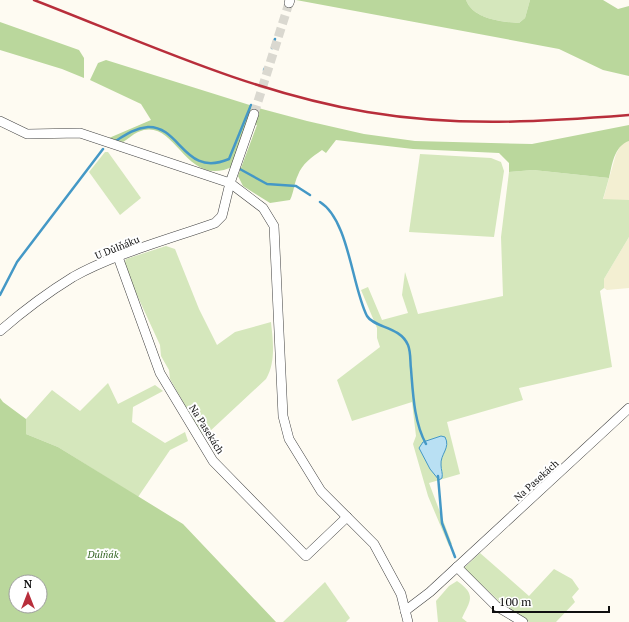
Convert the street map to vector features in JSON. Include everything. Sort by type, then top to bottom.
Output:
[{"type":"street","name":"U Důlňáku","points":[[0,331],[32,304],[75,276],[118,257],[215,222],[222,216],[230,183],[254,114]]},
{"type":"street","points":[[0,121],[27,134],[80,133],[230,183],[263,208],[274,226],[283,416],[289,439],[321,491],[374,544],[401,594],[408,622]]},
{"type":"street","name":"Na Pasekách","points":[[118,257],[160,373],[213,461],[306,556],[347,517]]},
{"type":"street","name":"Na Pasekách","points":[[405,611],[430,592],[629,408]]},
{"type":"street","points":[[457,567],[496,606],[523,622]]},
{"type":"shaded area","points":[[629,141],[629,200],[603,200],[616,154],[622,143]]},
{"type":"shaded area","points":[[629,237],[629,288],[607,290],[604,288],[604,279]]},
{"type":"green space","points":[[296,0],[466,0],[475,11],[481,15],[505,22],[519,23],[525,18],[530,0],[603,0],[618,9],[629,6],[629,76],[603,70],[559,49]]},
{"type":"green space","points":[[466,0],[530,0],[525,18],[519,23],[505,22],[481,15],[470,6]]},
{"type":"green space","points":[[0,22],[79,50],[84,58],[84,78],[62,69],[0,50]]},
{"type":"green space","points":[[106,60],[262,109],[364,134],[415,141],[532,144],[629,125],[629,141],[620,147],[614,156],[609,178],[533,170],[509,172],[509,163],[499,153],[413,149],[336,140],[326,153],[322,150],[302,167],[290,200],[270,203],[243,186],[238,176],[257,125],[248,121],[234,166],[217,171],[203,169],[192,162],[162,134],[151,130],[138,132],[123,142],[109,138],[151,120],[141,104],[90,80],[98,63]]},
{"type":"green space","points":[[105,152],[108,152],[141,198],[120,215],[89,172]]},
{"type":"green space","points":[[420,154],[491,158],[501,162],[504,171],[494,237],[409,232]]},
{"type":"green space","points":[[533,170],[609,178],[603,199],[629,200],[629,237],[604,279],[604,288],[600,291],[612,367],[519,388],[523,400],[447,422],[460,474],[429,483],[452,544],[449,546],[428,496],[413,444],[416,436],[412,402],[352,421],[337,380],[380,347],[377,338],[377,328],[361,290],[368,287],[382,320],[408,313],[402,295],[405,272],[418,314],[503,296],[501,237],[509,172]]},
{"type":"green space","points":[[166,246],[175,249],[199,309],[217,345],[235,332],[271,322],[273,359],[266,379],[208,433],[205,434],[200,432],[170,379],[169,370],[161,356],[160,345],[125,269],[124,264],[126,259]]},
{"type":"green space","points":[[108,383],[118,404],[155,385],[163,391],[133,407],[132,422],[165,443],[185,432],[188,441],[170,450],[138,497],[58,447],[26,434],[26,419],[52,390],[80,411]]},
{"type":"green space","name":"Důlňák","points":[[0,398],[3,402],[26,419],[26,434],[58,447],[183,524],[276,622],[0,622]]},
{"type":"green space","points":[[480,553],[529,596],[554,569],[572,579],[579,589],[572,597],[575,602],[556,622],[529,622],[501,603],[464,568]]},
{"type":"green space","points":[[457,581],[467,590],[470,598],[462,618],[467,622],[438,622],[436,601],[449,586]]},
{"type":"green space","points":[[325,582],[350,618],[346,622],[283,622]]},
{"type":"water","points":[[441,436],[445,437],[447,444],[441,461],[442,478],[439,480],[430,469],[419,448],[423,442]]},
{"type":"waterway","name":"U Důlňáku","points":[[272,48],[275,39]]},
{"type":"waterway","points":[[114,142],[134,130],[148,127],[159,129],[168,134],[192,157],[202,162],[214,163],[229,159],[251,105]]},
{"type":"waterway","points":[[0,295],[17,262],[103,149]]},
{"type":"waterway","points":[[238,168],[267,184],[296,186],[310,195]]},
{"type":"waterway","points":[[320,202],[330,211],[344,238],[357,288],[367,316],[375,323],[399,334],[408,345],[415,408],[419,427],[426,444]]},
{"type":"waterway","points":[[438,476],[442,523],[455,557]]},
{"type":"tunnel","points":[[254,114],[289,3]]},
{"type":"railway","points":[[34,0],[198,65],[282,92],[367,112],[433,120],[498,122],[563,120],[629,115]]}]
